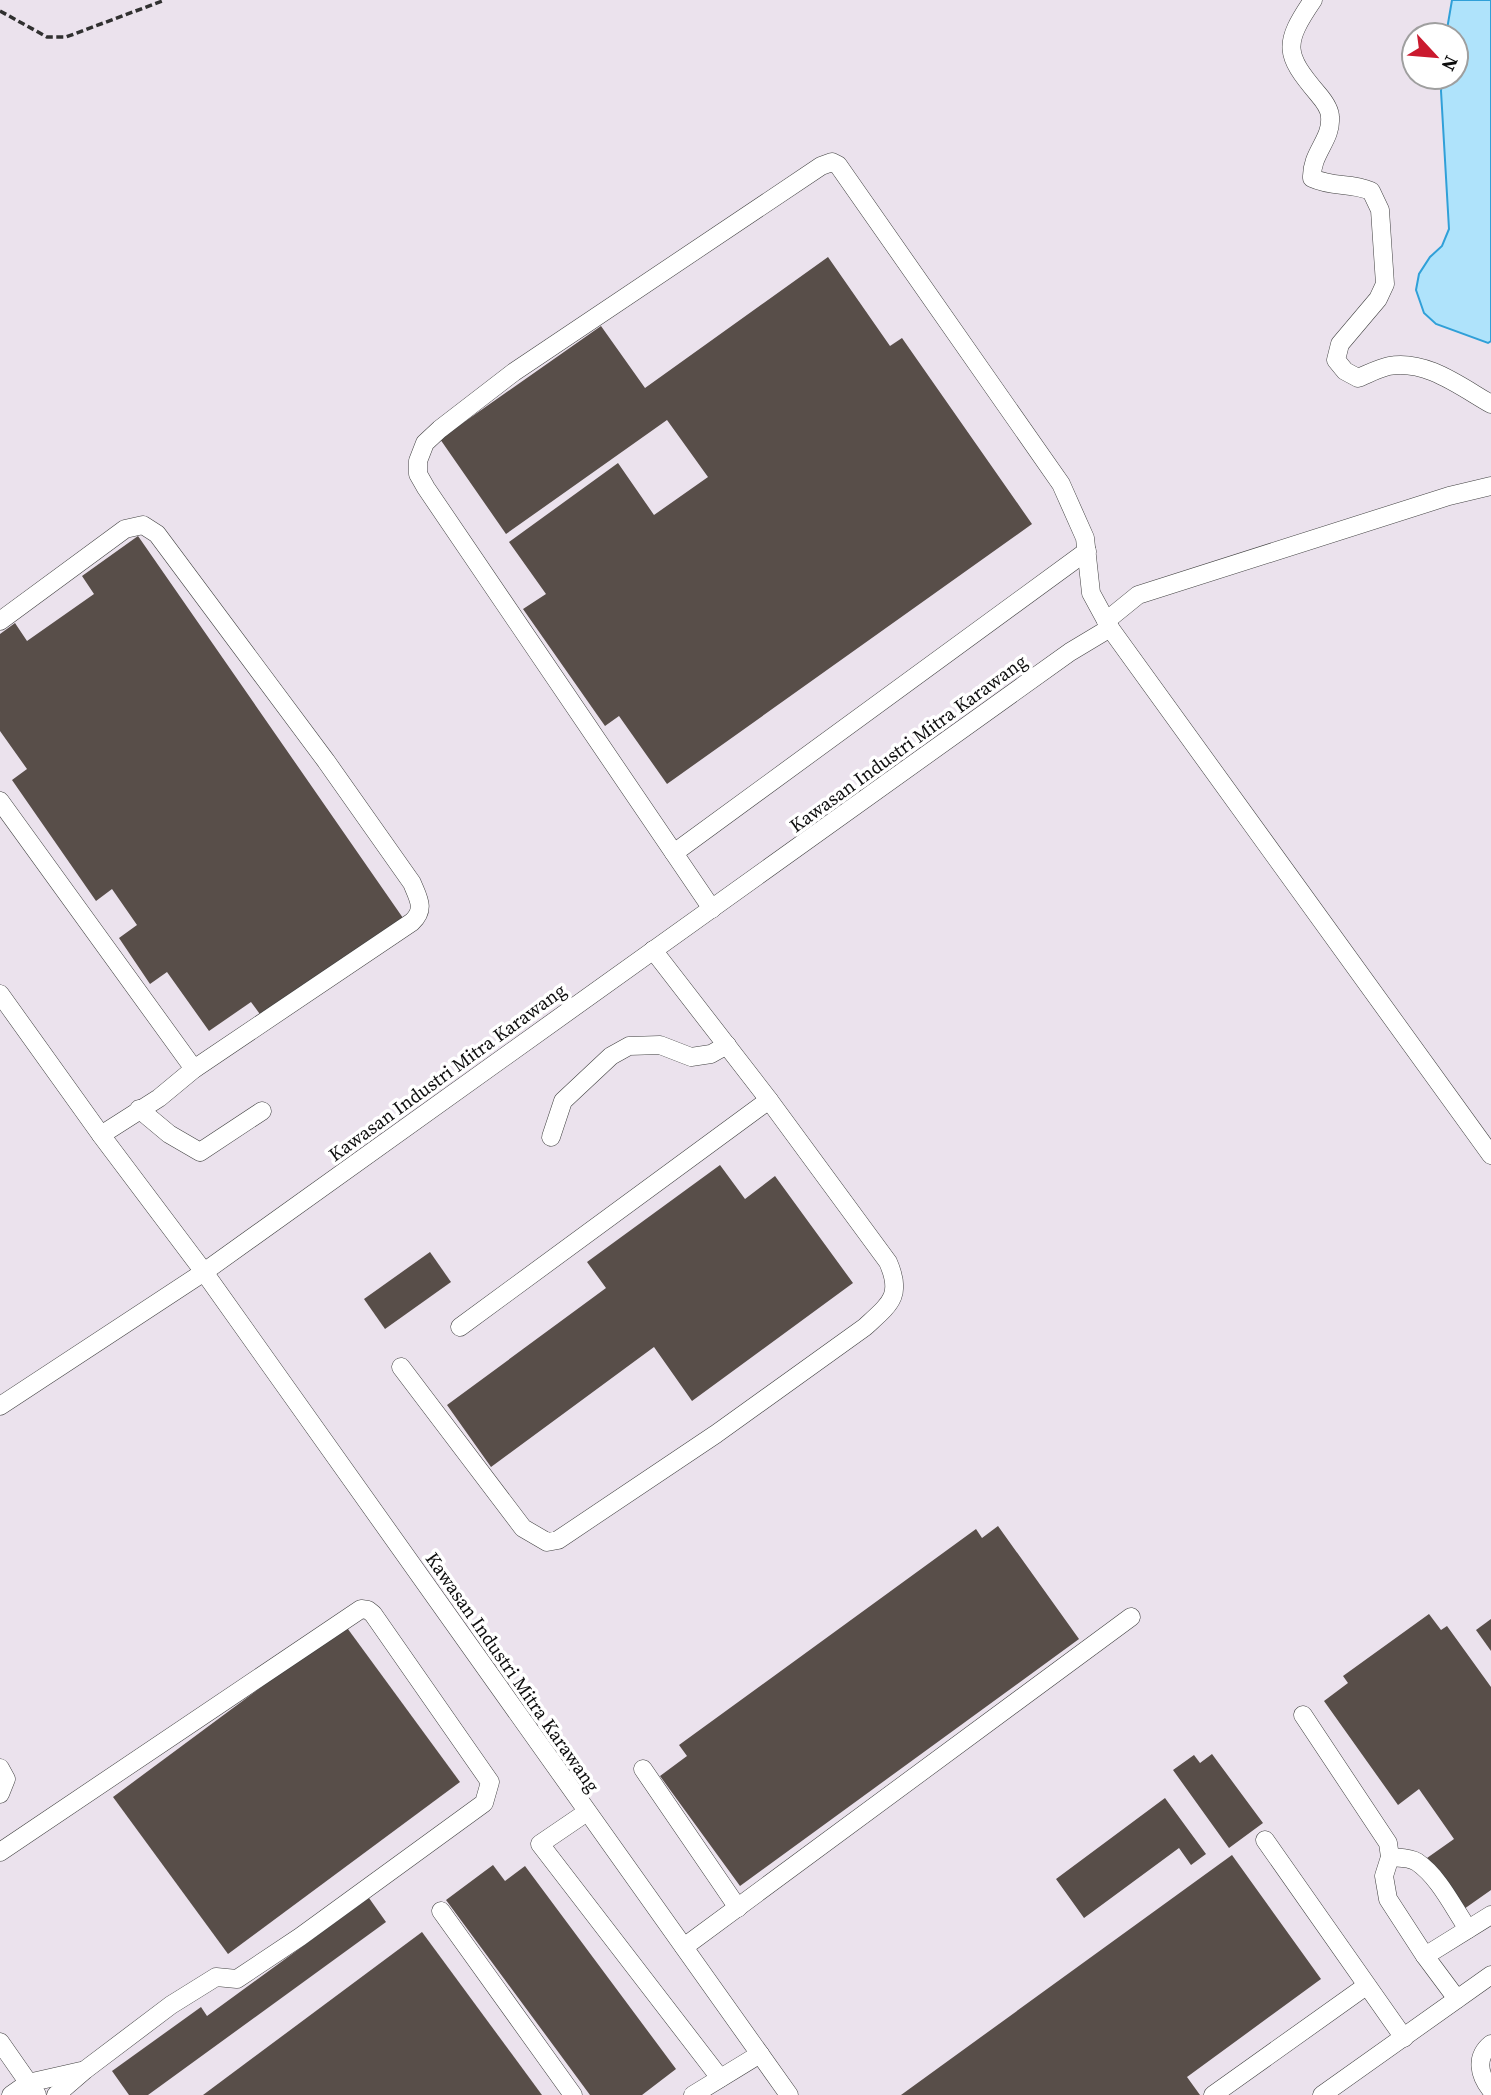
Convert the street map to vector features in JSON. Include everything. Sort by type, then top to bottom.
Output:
[{"type":"street","points":[[1313,0],[1295,28],[1290,48],[1298,70],[1324,102],[1330,115],[1330,131],[1311,165],[1312,178],[1327,185],[1359,186],[1371,191],[1380,211],[1385,284],[1378,299],[1340,344],[1336,360],[1345,371],[1358,377],[1389,366],[1417,366],[1447,379],[1491,404]]},
{"type":"street","points":[[712,909],[426,488],[418,474],[418,461],[425,443],[514,372],[821,166],[835,162],[1061,484],[1085,538],[1091,593],[1108,625],[1491,1155]]},
{"type":"street","name":"Kawasan Industri Mitra Karawang","points":[[0,1406],[204,1272],[1108,625],[1138,595],[1449,496],[1491,486]]},
{"type":"street","points":[[0,621],[125,529],[143,525],[157,534],[326,761],[412,883],[421,905],[419,916],[412,922],[194,1069],[159,1098],[139,1108],[101,1135]]},
{"type":"street","points":[[674,853],[1087,551]]},
{"type":"street","points":[[0,801],[194,1069]]},
{"type":"street","points":[[401,1367],[523,1528],[547,1542],[567,1536],[865,1327],[885,1308],[893,1295],[896,1283],[888,1262],[769,1100],[653,950]]},
{"type":"street","name":"Kawasan Industri Mitra Karawang","points":[[0,994],[204,1272],[789,2095]]},
{"type":"street","points":[[551,1137],[563,1101],[578,1084],[611,1056],[629,1046],[660,1045],[691,1057],[711,1054],[727,1045]]},
{"type":"street","points":[[460,1326],[769,1100]]},
{"type":"street","points":[[139,1108],[169,1134],[200,1152],[262,1111]]},
{"type":"street","points":[[0,1852],[361,1609],[368,1609],[373,1614],[491,1782],[484,1803],[300,1937],[237,1979],[216,1977],[172,2005],[56,2095]]},
{"type":"street","points":[[684,1947],[1131,1617]]},
{"type":"street","points":[[1303,1714],[1388,1843],[1390,1857],[1384,1876],[1388,1899],[1425,1956],[1457,1998]]},
{"type":"street","points":[[0,1768],[6,1779],[0,1794]]},
{"type":"street","points":[[643,1769],[738,1908]]},
{"type":"street","points":[[587,1812],[540,1844],[720,2078]]},
{"type":"street","points":[[1265,1840],[1404,2038]]},
{"type":"street","points":[[1390,1857],[1416,1861],[1434,1879],[1468,1929]]},
{"type":"street","points":[[441,1910],[573,2095]]},
{"type":"street","points":[[1425,1956],[1491,1915]]},
{"type":"street","points":[[1322,2095],[1491,1975]]},
{"type":"street","points":[[1213,2095],[1366,1986]]},
{"type":"street","points":[[0,2042],[33,2089]]},
{"type":"street","points":[[1491,2045],[1484,2050],[1480,2058],[1485,2083],[1491,2090]]},
{"type":"street","points":[[693,2095],[760,2054]]},
{"type":"street","points":[[11,2095],[85,2070]]},
{"type":"path","points":[[0,11],[47,37],[65,37],[165,0]]},
{"type":"shaded area","points":[[0,0],[1491,0],[1491,2095],[0,2095]]},
{"type":"water","points":[[1452,0],[1491,0],[1491,341],[1488,343],[1436,324],[1424,313],[1416,290],[1419,274],[1430,257],[1442,246],[1449,229],[1441,91],[1470,91],[1470,21],[1448,21]]},
{"type":"building","points":[[828,257],[890,346],[902,338],[1032,524],[667,784],[619,716],[605,726],[523,609],[546,594],[509,542],[618,463],[654,515],[708,477],[667,420],[506,534],[440,439],[601,326],[645,388]]},
{"type":"building","points":[[138,536],[403,918],[262,1017],[251,1002],[209,1031],[167,972],[150,984],[119,938],[137,925],[112,889],[96,901],[12,780],[27,769],[0,731],[0,634],[15,623],[27,641],[94,594],[82,576]]},
{"type":"building","points":[[720,1165],[745,1199],[775,1176],[853,1283],[692,1401],[654,1347],[491,1467],[447,1405],[606,1288],[587,1262]]},
{"type":"building","points":[[430,1252],[451,1282],[385,1329],[364,1299]]},
{"type":"building","points":[[998,1526],[1079,1639],[740,1886],[660,1776],[687,1756],[679,1745],[976,1529],[982,1538]]},
{"type":"building","points":[[1429,1614],[1441,1630],[1447,1626],[1491,1687],[1491,1890],[1464,1909],[1427,1858],[1454,1839],[1419,1789],[1398,1805],[1324,1701],[1348,1683],[1343,1676]]},
{"type":"building","points":[[1491,1619],[1491,1651],[1476,1630]]},
{"type":"building","points":[[345,1625],[460,1782],[228,1954],[113,1797]]},
{"type":"building","points":[[1212,1754],[1263,1823],[1229,1848],[1173,1770],[1194,1755],[1200,1763]]},
{"type":"building","points":[[1165,1798],[1206,1854],[1191,1865],[1179,1848],[1084,1918],[1056,1879]]},
{"type":"building","points":[[1232,1855],[1321,1979],[1187,2077],[1200,2095],[901,2095]]},
{"type":"building","points":[[493,1865],[505,1881],[525,1866],[676,2069],[642,2095],[590,2095],[446,1900]]},
{"type":"building","points":[[369,1898],[386,1922],[148,2095],[129,2095],[112,2071],[201,2007],[207,2016]]},
{"type":"building","points":[[422,1932],[542,2095],[203,2095]]}]
